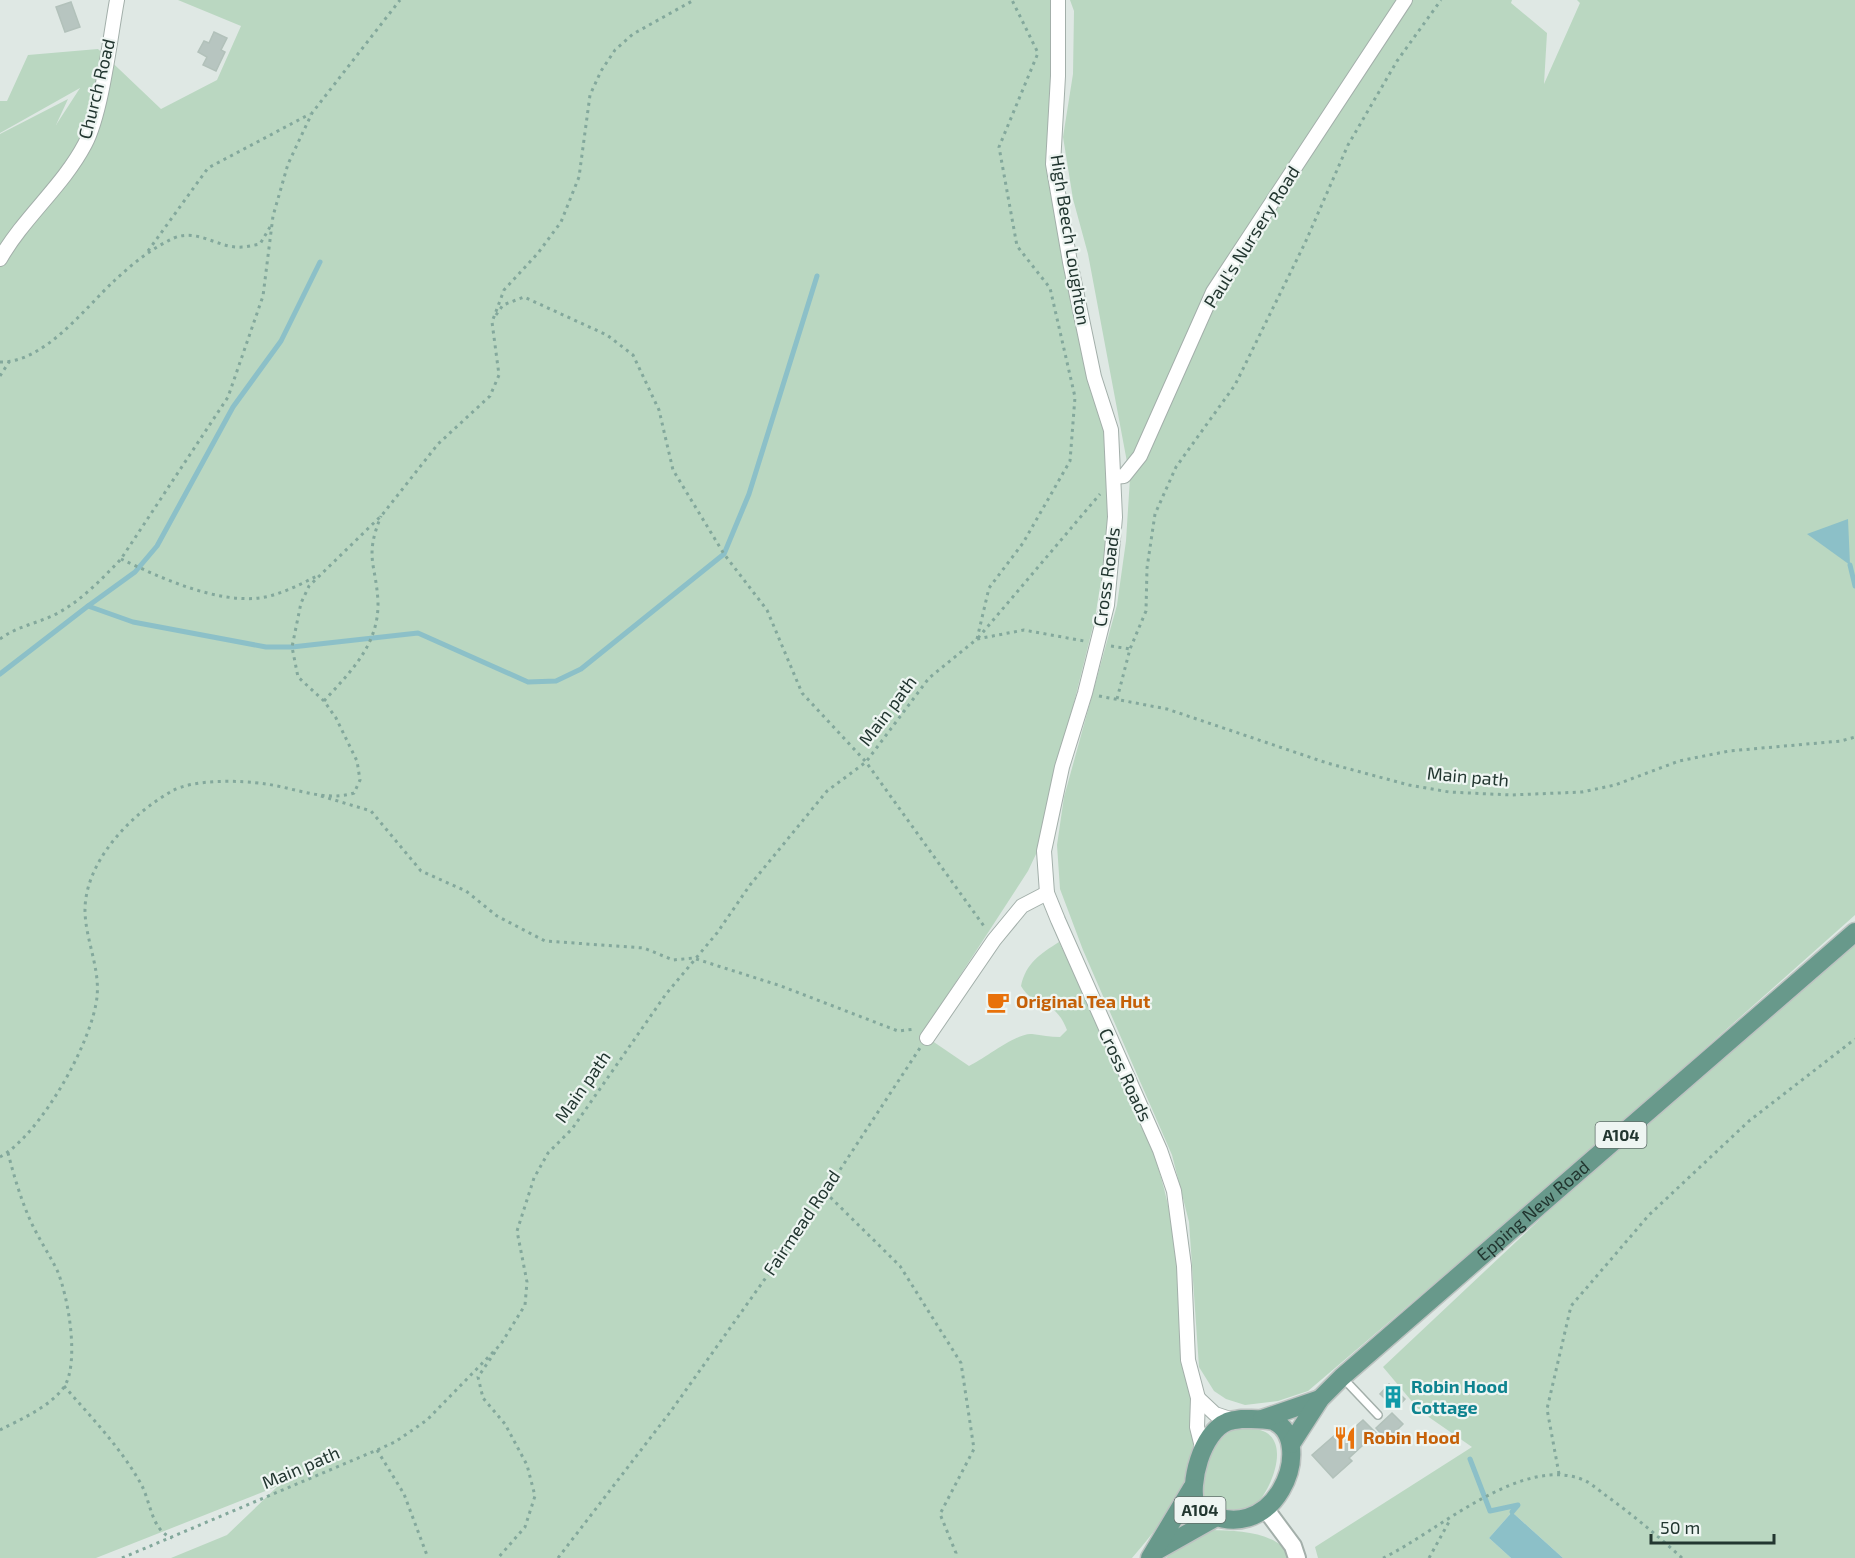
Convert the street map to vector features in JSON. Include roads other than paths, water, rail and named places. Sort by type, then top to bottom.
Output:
[{"type":"main road","name":"Epping New Road","points":[[1292,1444],[1320,1399],[1342,1377],[1855,932]]},
{"type":"main road","name":"Epping New Road","points":[[1262,1419],[1320,1399]]},
{"type":"main road","name":"A104","points":[[1154,1554],[1192,1488],[1203,1451],[1215,1430],[1233,1420],[1262,1419]]},
{"type":"main road","points":[[1262,1419],[1275,1422],[1284,1429],[1292,1444]]},
{"type":"main road","name":"A104","points":[[1192,1488],[1196,1507],[1213,1519],[1237,1521],[1268,1510],[1280,1492],[1290,1467],[1292,1444]]},
{"type":"main road","name":"A104","points":[[1154,1554],[1213,1519]]},
{"type":"street","name":"Church Road","points":[[0,259],[12,238],[68,171],[86,142],[94,116],[117,0]]},
{"type":"street","name":"High Beech Loughton","points":[[1058,0],[1058,76],[1053,164],[1070,262],[1094,377],[1111,430],[1114,477]]},
{"type":"street","name":"Paul's Nursery Road","points":[[1114,477],[1124,476],[1140,456],[1213,292],[1405,0]]},
{"type":"street","name":"Cross Roads","points":[[1114,477],[1114,553],[1107,605],[1085,693],[1062,767],[1044,851],[1047,893],[1102,1025],[1160,1150],[1174,1191],[1184,1266],[1188,1360],[1198,1398],[1197,1427],[1203,1451]]},
{"type":"street","points":[[927,1038],[994,940],[1022,906],[1047,893]]},
{"type":"street","points":[[1198,1398],[1215,1414],[1233,1420]]},
{"type":"street","points":[[1268,1510],[1293,1546],[1297,1558]]},
{"type":"lane","points":[[1342,1377],[1378,1415]]},
{"type":"water","points":[[1848,519],[1850,565],[1807,534]]},
{"type":"water","points":[[1512,1512],[1563,1558],[1511,1558],[1489,1538]]},
{"type":"waterway","points":[[88,606],[135,572],[157,546],[233,407],[281,341],[320,262]]},
{"type":"waterway","points":[[0,674],[88,606],[133,622],[266,647],[292,647],[418,633],[528,682],[556,681],[581,669],[724,554],[749,494],[817,276]]},
{"type":"waterway","points":[[1850,565],[1855,586]]},
{"type":"waterway","points":[[1470,1459],[1490,1511],[1518,1505],[1512,1512]]},
{"type":"place","name":"Original Tea Hut","points":[[998,1002]]},
{"type":"place","name":"Robin Hood Cottage","points":[[1393,1397]]},
{"type":"place","name":"Robin Hood","points":[[1345,1438]]}]
